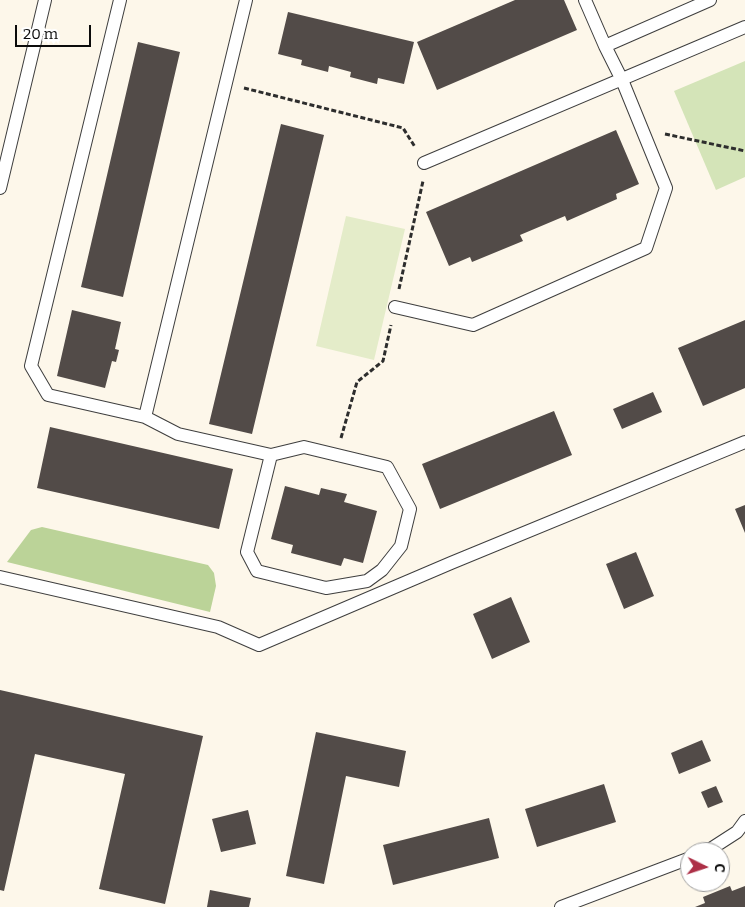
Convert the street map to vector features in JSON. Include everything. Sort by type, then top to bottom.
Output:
[{"type":"lane","points":[[0,188],[45,0]]},
{"type":"lane","points":[[120,0],[31,366],[48,395],[146,418],[178,434],[271,455],[304,447],[387,468],[410,509],[401,546],[382,570],[368,581],[326,588],[257,571],[247,552],[271,455]]},
{"type":"lane","points":[[146,418],[246,0]]},
{"type":"lane","points":[[395,307],[473,325],[646,248],[666,188],[622,80],[585,0]]},
{"type":"lane","points":[[605,46],[710,0]]},
{"type":"lane","points":[[424,163],[745,27]]},
{"type":"lane","points":[[0,577],[218,627],[259,645],[451,563],[745,442]]},
{"type":"lane","points":[[722,842],[737,832],[745,821]]},
{"type":"lane","points":[[561,907],[680,862]]},
{"type":"path","points":[[226,84],[403,128],[424,163],[422,192],[383,361],[357,382],[336,455]]},
{"type":"path","points":[[642,129],[745,151]]},
{"type":"green space","points":[[745,61],[745,177],[716,190],[674,91]]},
{"type":"green space","points":[[346,216],[405,229],[374,360],[316,346]]},
{"type":"green space","points":[[42,527],[208,565],[214,573],[216,586],[210,612],[7,562],[31,530]]},
{"type":"building","points":[[515,0],[564,0],[577,30],[437,90],[417,42]]},
{"type":"building","points":[[288,12],[414,42],[404,84],[378,78],[377,84],[350,77],[351,72],[329,66],[328,72],[301,65],[302,60],[278,54]]},
{"type":"building","points":[[138,42],[180,52],[123,297],[81,287]]},
{"type":"building","points":[[281,124],[324,135],[252,434],[209,424]]},
{"type":"building","points":[[616,130],[639,184],[616,194],[617,199],[567,221],[565,216],[520,235],[523,241],[472,262],[470,257],[449,266],[426,212]]},
{"type":"building","points":[[72,310],[121,322],[115,349],[119,350],[116,362],[112,361],[105,388],[57,376]]},
{"type":"building","points":[[745,320],[745,388],[703,406],[678,348]]},
{"type":"building","points":[[653,392],[662,412],[622,429],[613,409]]},
{"type":"building","points":[[554,411],[572,455],[440,509],[422,464]]},
{"type":"building","points":[[50,427],[233,469],[219,529],[37,488]]},
{"type":"building","points":[[285,486],[319,495],[321,488],[347,494],[344,502],[377,511],[363,563],[344,558],[341,566],[291,553],[293,545],[271,539]]},
{"type":"building","points":[[745,505],[745,533],[735,509]]},
{"type":"building","points":[[636,552],[654,596],[624,609],[606,564]]},
{"type":"building","points":[[511,597],[530,642],[492,659],[473,614]]},
{"type":"building","points":[[0,690],[203,736],[165,904],[99,889],[125,774],[35,754],[4,891],[0,890]]},
{"type":"building","points":[[316,732],[406,751],[399,787],[346,776],[324,884],[286,876]]},
{"type":"building","points":[[702,740],[711,761],[679,774],[671,753]]},
{"type":"building","points":[[604,784],[616,822],[537,847],[525,809]]},
{"type":"building","points":[[716,786],[723,802],[708,808],[701,792]]},
{"type":"building","points":[[248,810],[256,844],[221,852],[212,819]]},
{"type":"building","points":[[489,818],[499,858],[393,885],[383,845]]},
{"type":"building","points":[[730,886],[732,891],[745,886],[745,907],[695,907],[705,903],[703,897],[715,892],[730,892]]},
{"type":"building","points":[[210,890],[251,898],[249,907],[207,907]]}]
